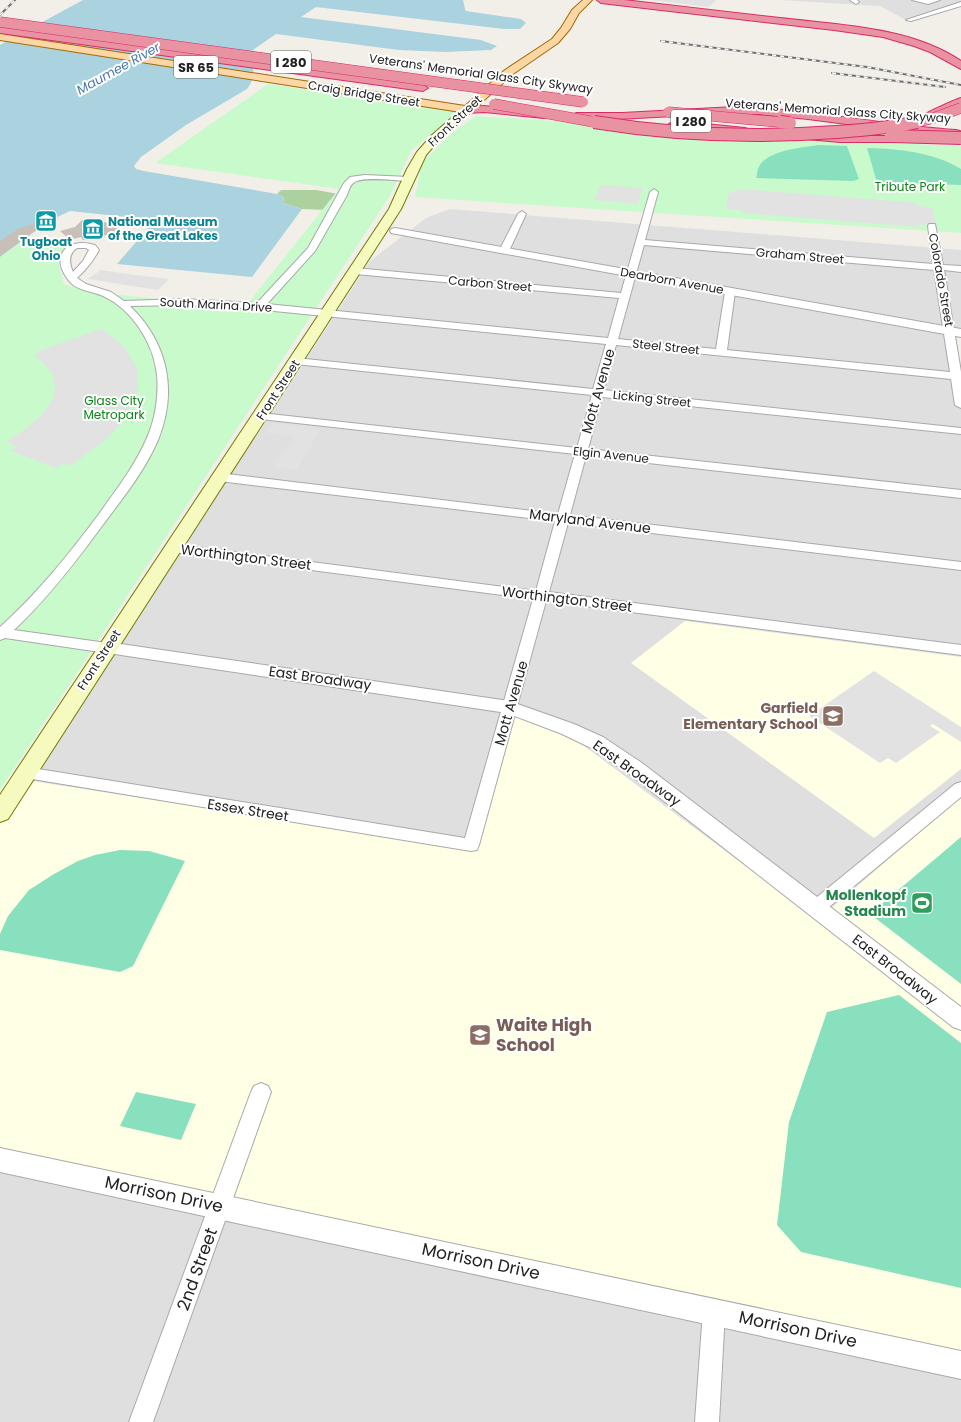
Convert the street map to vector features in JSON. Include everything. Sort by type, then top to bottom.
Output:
[{"type":"highway","points":[[601,0],[856,30],[907,42],[953,57]]},
{"type":"highway","points":[[618,0],[856,28],[907,39],[953,57],[961,66]]},
{"type":"highway","name":"Veterans' Memorial Glass City Skyway","points":[[0,22],[590,103]]},
{"type":"highway","name":"Veterans' Memorial Glass City Skyway","points":[[0,30],[620,114],[693,122],[812,131],[961,138]]},
{"type":"highway","points":[[423,88],[439,93]]},
{"type":"highway","points":[[462,97],[609,124],[646,129],[759,136],[803,135],[888,128],[924,120],[961,108]]},
{"type":"highway","points":[[668,112],[834,121],[871,121],[921,117],[942,111],[961,101]]},
{"type":"highway","name":"Veterans' Memorial Glass City Skyway","points":[[614,105],[668,112],[765,121],[961,133]]},
{"type":"highway","points":[[467,110],[484,109],[524,114],[610,117],[717,111],[756,111],[798,114],[914,129],[961,133]]},
{"type":"highway","points":[[467,110],[478,113],[517,118],[676,124],[827,139],[961,138]]},
{"type":"main road","name":"Front Street","points":[[0,813],[355,271],[389,230],[395,209],[415,164],[425,149],[509,72],[555,41],[565,29],[575,12],[588,0]]},
{"type":"main road","name":"Craig Bridge Street","points":[[0,37],[467,110]]},
{"type":"street","points":[[915,0],[928,2],[937,0]]},
{"type":"street","points":[[909,20],[961,4]]},
{"type":"street","points":[[259,306],[312,250],[343,195],[347,185],[353,179],[365,177],[409,179]]},
{"type":"street","name":"Mott Avenue","points":[[471,845],[654,192]]},
{"type":"street","points":[[504,251],[522,214]]},
{"type":"street","name":"Colorado Street","points":[[932,226],[961,405]]},
{"type":"street","name":"Dearborn Avenue","points":[[389,230],[961,333]]},
{"type":"street","name":"Graham Street","points":[[640,242],[961,269]]},
{"type":"street","name":"Carbon Street","points":[[355,271],[624,296]]},
{"type":"street","points":[[1,634],[18,619],[71,560],[127,483],[152,441],[162,408],[164,392],[160,361],[152,339],[128,309],[122,304],[107,294],[79,285],[72,278]]},
{"type":"street","points":[[721,352],[730,292]]},
{"type":"street","name":"South Marina Drive","points":[[122,304],[148,301],[181,301],[259,306],[328,313]]},
{"type":"street","name":"Steel Street","points":[[328,313],[956,376]]},
{"type":"street","name":"Licking Street","points":[[296,361],[961,431]]},
{"type":"street","name":"Elgin Avenue","points":[[261,416],[961,494]]},
{"type":"street","name":"Maryland Avenue","points":[[219,477],[961,566]]},
{"type":"street","name":"Worthington Street","points":[[173,548],[961,650]]},
{"type":"street","points":[[1,634],[107,648]]},
{"type":"street","name":"East Broadway","points":[[107,648],[509,707],[568,729],[596,742],[635,768],[817,907],[961,1020]]},
{"type":"street","name":"Essex Street","points":[[26,773],[471,845]]},
{"type":"street","points":[[817,907],[961,788]]},
{"type":"street","name":"2nd Street","points":[[141,1422],[261,1092]]},
{"type":"street","name":"Morrison Drive","points":[[0,1160],[714,1311],[961,1365]]},
{"type":"street","points":[[707,1422],[714,1311]]},
{"type":"shaded area","points":[[650,0],[716,0],[709,7]]},
{"type":"shaded area","points":[[780,0],[961,0],[961,2],[906,20],[880,6]]},
{"type":"shaded area","points":[[601,185],[642,188],[638,204],[594,200]]},
{"type":"shaded area","points":[[741,189],[918,203],[918,205],[933,209],[936,226],[918,224],[919,227],[743,213],[741,210],[726,209],[728,194]]},
{"type":"shaded area","points":[[450,209],[961,250],[961,335],[954,334],[961,379],[961,797],[818,920],[576,740],[515,716],[476,851],[32,781],[370,261],[426,218]]},
{"type":"shaded area","points":[[101,270],[169,279],[158,290],[88,279]]},
{"type":"shaded area","points":[[101,329],[126,349],[137,369],[138,388],[134,401],[127,415],[104,441],[70,466],[63,463],[56,468],[11,451],[17,447],[6,442],[31,425],[41,416],[53,399],[55,389],[53,375],[44,363],[34,356],[39,354],[36,352]]},
{"type":"shaded area","points":[[273,423],[321,428],[297,470],[273,467],[282,451],[285,452],[295,437],[266,433]]},
{"type":"shaded area","name":"Garfield Elementary School","points":[[685,621],[961,657],[961,769],[874,838],[631,663]]},
{"type":"shaded area","points":[[874,671],[961,727],[961,742],[933,724],[930,726],[940,732],[896,763],[888,758],[880,763],[809,716]]},
{"type":"shaded area","name":"Waite High School","points":[[516,716],[576,740],[818,920],[961,797],[961,1365],[0,1150],[0,790],[11,774],[32,781],[476,851]]},
{"type":"shaded area","points":[[0,1147],[961,1360],[961,1422],[0,1422]]},
{"type":"green space","name":"Glass City Metropark","points":[[268,84],[457,112],[411,151],[389,197],[0,790],[0,257],[23,241],[66,247],[61,253],[62,259],[58,262],[64,284],[91,292],[244,308],[339,189],[155,163]]},
{"type":"green space","name":"Tribute Park","points":[[476,116],[597,124],[690,135],[961,146],[961,233],[415,197],[422,163],[452,133]]},
{"type":"green space","points":[[818,145],[847,146],[859,179],[853,181],[756,178],[758,169],[768,158],[784,151]]},
{"type":"green space","points":[[867,148],[916,152],[950,163],[961,169],[961,185],[884,182],[876,179]]},
{"type":"green space","points":[[281,190],[316,190],[339,194],[328,210],[302,209],[283,203],[284,197],[277,194]]},
{"type":"green space","name":"Mollenkopf Stadium","points":[[961,837],[961,984],[870,914]]},
{"type":"green space","points":[[120,850],[149,851],[185,861],[133,966],[120,972],[0,950],[0,934],[8,916],[29,890],[78,861],[95,855]]},
{"type":"green space","points":[[899,995],[961,1043],[961,1288],[801,1252],[777,1225],[789,1122],[827,1012]]},
{"type":"green space","points":[[136,1092],[196,1104],[181,1140],[120,1126]]},
{"type":"water","name":"Maumee River","points":[[83,0],[463,0],[466,11],[521,19],[526,23],[520,29],[504,29],[316,7],[301,17],[481,40],[497,46],[491,50],[446,52],[399,50],[276,34],[243,57],[253,65],[253,78],[247,89],[186,125],[141,157],[134,166],[136,169],[144,171],[277,194],[284,197],[283,203],[302,209],[252,277],[117,264],[155,220],[70,211],[49,221],[0,257],[0,45]]},
{"type":"building","points":[[48,219],[49,221],[0,256],[0,241],[18,229]]},
{"type":"building","name":"National Museum of the Great Lakes","points":[[82,220],[123,224],[111,234],[83,240],[81,237],[70,240],[60,231],[75,227]]},
{"type":"railway","points":[[0,15],[15,0]]},
{"type":"railway","points":[[661,41],[867,67],[961,85]]},
{"type":"railway","points":[[832,73],[945,87]]},
{"type":"place","name":"Tugboat Ohio","points":[[46,221]]},
{"type":"place","name":"National Museum of the Great Lakes","points":[[93,229]]},
{"type":"place","name":"Garfield Elementary School","points":[[833,716]]},
{"type":"place","name":"Mollenkopf Stadium","points":[[922,903]]},
{"type":"place","name":"Waite High School","points":[[480,1035]]}]
